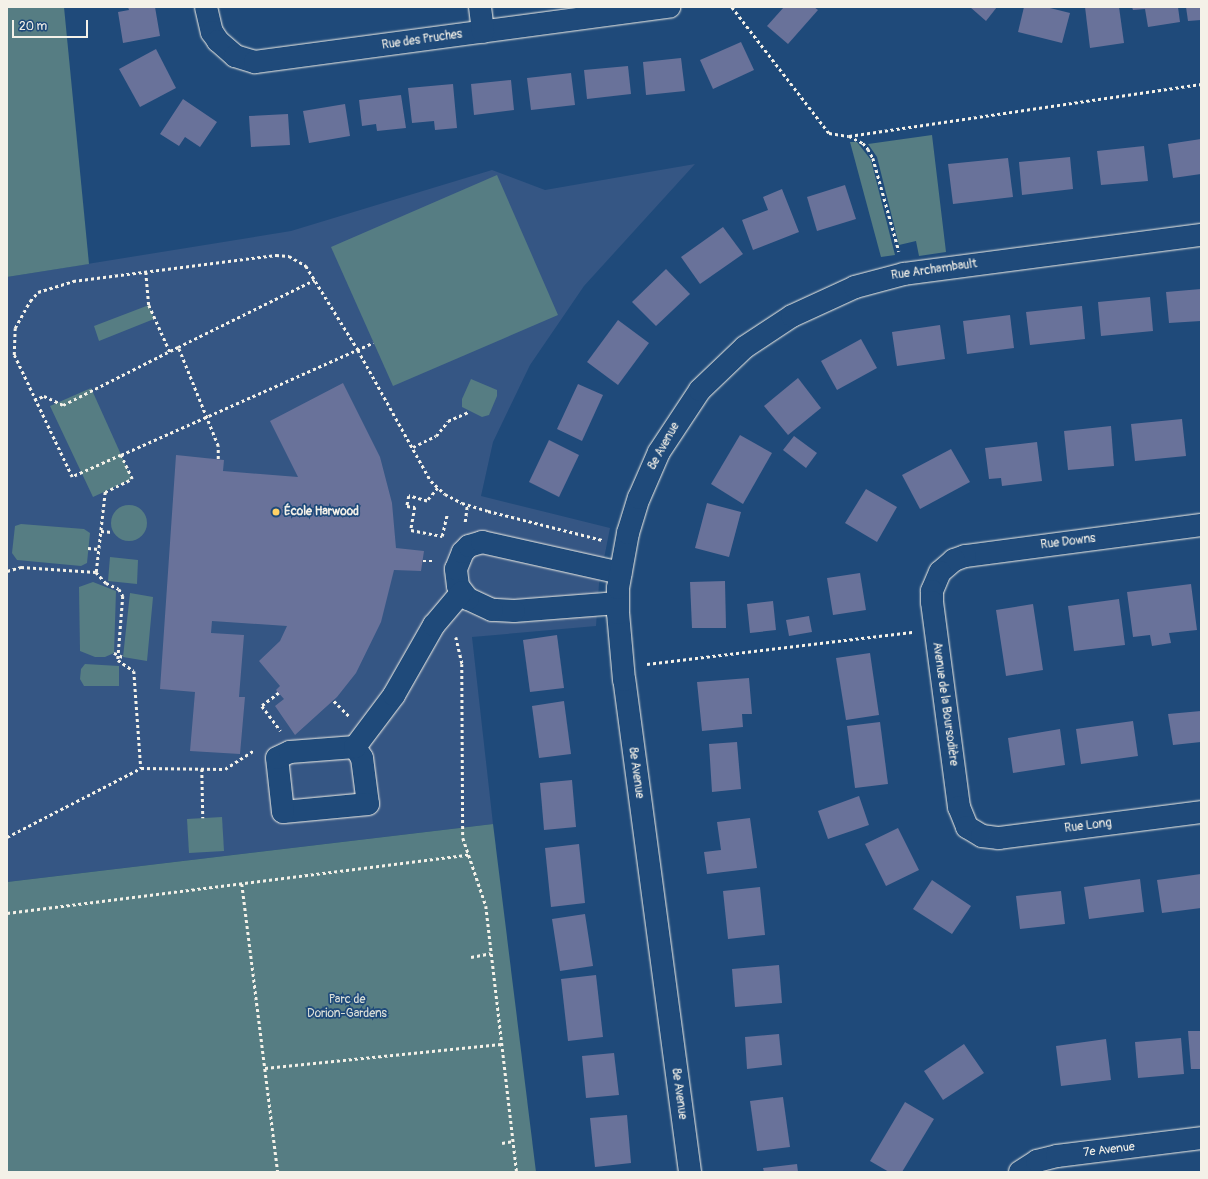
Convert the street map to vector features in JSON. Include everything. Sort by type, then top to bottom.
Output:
[{"type":"street","name":"Rue des Pruches","points":[[206,7],[212,32],[218,41],[235,56],[255,62],[669,7]]},
{"type":"street","points":[[480,7],[484,32]]},
{"type":"street","name":"Rue Archambault","points":[[700,390],[746,347],[776,325],[809,306],[874,280],[904,274],[1201,235]]},
{"type":"street","name":"8e Avenue","points":[[690,1172],[624,680],[618,603],[621,573],[633,516],[649,473],[671,430],[700,390]]},
{"type":"street","name":"Rue Downs","points":[[940,572],[954,560],[965,556],[1201,525]]},
{"type":"street","points":[[618,603],[502,611],[475,604],[462,592],[455,578],[459,559],[469,546],[482,542],[621,573]]},
{"type":"street","name":"Avenue de la Boursodière","points":[[940,572],[932,591],[935,629],[959,807],[967,827],[975,833]]},
{"type":"street","points":[[355,747],[362,758],[368,804],[283,812],[278,758],[290,752],[355,747],[394,695],[434,625],[462,592]]},
{"type":"street","name":"Rue Long","points":[[975,833],[991,838],[999,838],[1201,812]]},
{"type":"street","name":"7e Avenue","points":[[1020,1172],[1037,1161],[1057,1156],[1201,1138]]},
{"type":"path","points":[[732,7],[829,133],[849,136],[1201,84]]},
{"type":"path","points":[[849,136],[863,143],[873,158],[900,256]]},
{"type":"path","points":[[374,343],[358,350],[206,417],[121,455],[72,476],[19,368],[13,340],[15,328],[30,301],[38,292],[51,286],[146,272],[276,256],[298,260],[306,266],[358,350],[431,481],[438,488],[445,494],[467,505],[609,541]]},
{"type":"path","points":[[146,272],[149,305],[170,352]]},
{"type":"path","points":[[34,400],[44,396],[63,405],[314,280]]},
{"type":"path","points":[[178,347],[218,446],[218,459]]},
{"type":"path","points":[[413,447],[436,436],[448,421],[468,412]]},
{"type":"path","points":[[96,572],[105,492],[132,479],[121,455]]},
{"type":"path","points":[[438,488],[427,501],[409,496],[407,506],[415,508],[411,530],[442,536],[447,514]]},
{"type":"path","points":[[465,523],[467,505]]},
{"type":"path","points":[[101,531],[112,532]]},
{"type":"path","points":[[88,548],[99,549]]},
{"type":"path","points":[[423,561],[433,562]]},
{"type":"path","points":[[7,571],[21,567],[96,572],[106,583],[118,589],[122,596],[118,657]]},
{"type":"path","points":[[114,582],[114,587]]},
{"type":"path","points":[[455,631],[462,664],[463,838],[486,906],[517,1172]]},
{"type":"path","points":[[641,665],[919,632]]},
{"type":"path","points":[[114,653],[122,663],[134,671],[141,768]]},
{"type":"path","points":[[118,657],[123,657]]},
{"type":"path","points":[[119,666],[122,663]]},
{"type":"path","points":[[278,693],[262,706],[281,732]]},
{"type":"path","points":[[334,701],[353,720]]},
{"type":"path","points":[[7,837],[141,768],[225,769],[242,759]]},
{"type":"path","points":[[202,769],[203,818]]},
{"type":"path","points":[[7,913],[469,855]]},
{"type":"path","points":[[242,884],[278,1172]]},
{"type":"path","points":[[471,957],[491,953]]},
{"type":"path","points":[[265,1068],[501,1044]]},
{"type":"path","points":[[502,1143],[513,1141]]},
{"type":"shaded area","name":"École Harwood","points":[[695,164],[584,286],[530,365],[493,442],[481,496],[610,528],[599,584],[596,626],[472,637],[493,824],[7,882],[7,277],[291,231],[492,170],[545,190]]},
{"type":"green space","points":[[7,7],[64,7],[89,264],[7,277]]},
{"type":"green space","points":[[932,135],[946,252],[919,256],[916,241],[899,245],[877,157],[868,144]]},
{"type":"green space","points":[[850,142],[857,142],[871,160],[895,255],[881,257]]},
{"type":"green space","points":[[497,175],[558,315],[393,386],[331,247]]},
{"type":"green space","points":[[149,305],[154,319],[99,341],[94,326]]},
{"type":"green space","points":[[471,379],[497,390],[497,396],[489,415],[482,417],[462,407],[462,399]]},
{"type":"green space","points":[[91,388],[132,479],[93,497],[50,406]]},
{"type":"green space","points":[[129,505],[142,510],[147,523],[142,536],[129,541],[116,536],[111,523],[116,510]]},
{"type":"green space","points":[[21,524],[84,529],[90,533],[87,563],[81,566],[17,560],[12,553],[15,526]]},
{"type":"green space","points":[[110,557],[138,560],[137,584],[108,581]]},
{"type":"green space","points":[[93,582],[116,591],[114,653],[105,657],[95,657],[80,651],[79,587]]},
{"type":"green space","points":[[130,593],[153,597],[147,661],[123,657]]},
{"type":"green space","points":[[85,664],[119,666],[119,686],[84,686],[80,679],[81,669]]},
{"type":"green space","points":[[222,817],[224,851],[189,853],[187,819]]},
{"type":"green space","name":"Parc de Dorion-Gardens","points":[[493,824],[536,1172],[7,1172],[7,882]]},
{"type":"building","points":[[128,7],[155,7],[160,36],[123,43],[118,12],[129,10]]},
{"type":"building","points":[[784,7],[814,7],[818,10],[788,44],[767,26]]},
{"type":"building","points":[[970,7],[997,7],[986,21]]},
{"type":"building","points":[[1024,7],[1046,7],[1070,13],[1062,43],[1018,32]]},
{"type":"building","points":[[1085,7],[1119,7],[1124,43],[1090,48]]},
{"type":"building","points":[[1132,7],[1178,7],[1180,22],[1148,27],[1145,9],[1133,10]]},
{"type":"building","points":[[1186,7],[1201,7],[1201,20],[1188,21]]},
{"type":"building","points":[[741,42],[754,70],[713,89],[700,60]]},
{"type":"building","points":[[156,49],[176,88],[140,107],[119,69]]},
{"type":"building","points":[[681,58],[685,91],[646,95],[643,62]]},
{"type":"building","points":[[628,66],[631,94],[587,99],[584,70]]},
{"type":"building","points":[[571,73],[575,105],[531,110],[527,78]]},
{"type":"building","points":[[511,80],[514,110],[474,115],[471,84]]},
{"type":"building","points":[[453,84],[457,128],[435,130],[434,121],[412,123],[408,88]]},
{"type":"building","points":[[401,95],[406,128],[377,131],[376,124],[362,126],[359,100]]},
{"type":"building","points":[[183,99],[217,122],[200,147],[185,137],[179,146],[160,134]]},
{"type":"building","points":[[345,104],[350,136],[309,143],[303,111]]},
{"type":"building","points":[[288,114],[290,145],[251,147],[249,116]]},
{"type":"building","points":[[1201,139],[1201,174],[1173,178],[1168,144]]},
{"type":"building","points":[[1144,146],[1148,181],[1101,185],[1097,151]]},
{"type":"building","points":[[1070,157],[1073,189],[1022,195],[1019,162]]},
{"type":"building","points":[[1008,158],[1013,197],[953,204],[948,164]]},
{"type":"building","points":[[845,185],[856,219],[817,231],[807,197]]},
{"type":"building","points":[[782,189],[799,232],[753,250],[742,220],[768,210],[763,197]]},
{"type":"building","points":[[723,227],[743,254],[700,284],[681,257]]},
{"type":"building","points":[[666,269],[690,294],[656,326],[632,302]]},
{"type":"building","points":[[1201,289],[1201,321],[1169,323],[1166,292]]},
{"type":"building","points":[[1150,297],[1153,331],[1101,336],[1098,302]]},
{"type":"building","points":[[1082,306],[1085,339],[1030,345],[1026,312]]},
{"type":"building","points":[[1010,315],[1014,348],[967,354],[963,321]]},
{"type":"building","points":[[618,320],[649,343],[618,385],[587,362]]},
{"type":"building","points":[[940,325],[945,359],[897,366],[892,332]]},
{"type":"building","points":[[861,339],[877,368],[837,390],[821,361]]},
{"type":"building","points":[[798,378],[821,408],[788,435],[764,406]]},
{"type":"building","points":[[343,383],[380,457],[392,503],[396,548],[424,551],[421,571],[394,570],[381,622],[356,673],[337,697],[295,735],[275,706],[284,699],[276,690],[280,686],[259,661],[280,641],[287,626],[212,621],[211,633],[244,635],[239,697],[245,697],[240,754],[190,751],[195,692],[160,689],[176,455],[224,460],[223,471],[298,477],[270,421]]},
{"type":"building","points":[[578,384],[603,395],[582,441],[557,429]]},
{"type":"building","points":[[1182,419],[1186,456],[1135,461],[1131,424]]},
{"type":"building","points":[[1111,426],[1114,466],[1068,470],[1064,431]]},
{"type":"building","points":[[740,435],[772,453],[743,504],[711,484]]},
{"type":"building","points":[[794,436],[817,453],[806,468],[783,450]]},
{"type":"building","points":[[549,440],[579,455],[559,497],[529,482]]},
{"type":"building","points":[[1037,442],[1042,481],[1002,486],[1001,478],[989,479],[985,448]]},
{"type":"building","points":[[951,449],[970,482],[920,509],[902,475]]},
{"type":"building","points":[[866,489],[897,507],[877,542],[845,523]]},
{"type":"building","points":[[707,503],[741,512],[729,557],[695,548]]},
{"type":"building","points":[[860,573],[866,610],[833,615],[827,578]]},
{"type":"building","points":[[725,581],[726,628],[692,628],[690,582]]},
{"type":"building","points":[[1191,584],[1197,630],[1169,633],[1171,643],[1152,646],[1150,635],[1133,637],[1127,592]]},
{"type":"building","points":[[1119,599],[1125,645],[1074,651],[1068,606]]},
{"type":"building","points":[[773,601],[776,630],[750,633],[747,604]]},
{"type":"building","points":[[1033,604],[1043,670],[1006,676],[996,610]]},
{"type":"building","points":[[809,616],[812,632],[789,636],[786,620]]},
{"type":"building","points":[[557,635],[564,688],[530,692],[523,640]]},
{"type":"building","points":[[870,653],[879,715],[846,720],[836,658]]},
{"type":"building","points":[[749,678],[752,714],[742,714],[743,727],[702,731],[697,682]]},
{"type":"building","points":[[564,701],[571,754],[539,758],[532,706]]},
{"type":"building","points":[[1201,711],[1201,742],[1173,745],[1168,714]]},
{"type":"building","points":[[1133,721],[1138,756],[1081,764],[1076,729]]},
{"type":"building","points":[[880,722],[888,784],[855,788],[847,726]]},
{"type":"building","points":[[1060,729],[1065,765],[1013,773],[1008,738]]},
{"type":"building","points":[[737,742],[741,789],[712,792],[709,744]]},
{"type":"building","points":[[572,780],[576,827],[544,830],[540,783]]},
{"type":"building","points":[[859,796],[869,825],[828,839],[818,811]]},
{"type":"building","points":[[750,818],[757,868],[707,874],[704,852],[721,850],[717,822]]},
{"type":"building","points":[[898,828],[919,870],[886,886],[865,844]]},
{"type":"building","points":[[579,844],[585,903],[551,907],[545,848]]},
{"type":"building","points":[[1201,874],[1201,908],[1162,913],[1157,880]]},
{"type":"building","points":[[1140,879],[1144,912],[1089,919],[1084,887]]},
{"type":"building","points":[[932,880],[971,906],[952,934],[913,909]]},
{"type":"building","points":[[760,887],[765,935],[728,939],[723,891]]},
{"type":"building","points":[[1061,891],[1065,924],[1020,929],[1016,896]]},
{"type":"building","points":[[585,914],[593,966],[560,971],[552,919]]},
{"type":"building","points":[[779,965],[782,1003],[735,1007],[732,969]]},
{"type":"building","points":[[596,975],[603,1037],[568,1041],[561,979]]},
{"type":"building","points":[[1188,1031],[1201,1031],[1201,1069],[1191,1069]]},
{"type":"building","points":[[779,1034],[782,1065],[747,1069],[745,1037]]},
{"type":"building","points":[[1181,1038],[1184,1074],[1138,1078],[1135,1042]]},
{"type":"building","points":[[1106,1039],[1111,1080],[1061,1086],[1056,1046]]},
{"type":"building","points":[[964,1044],[984,1073],[943,1100],[924,1071]]},
{"type":"building","points":[[614,1053],[619,1095],[586,1098],[582,1056]]},
{"type":"building","points":[[783,1097],[790,1147],[757,1151],[750,1101]]},
{"type":"building","points":[[905,1102],[934,1119],[902,1172],[889,1172],[870,1161]]},
{"type":"building","points":[[627,1115],[631,1163],[595,1167],[590,1118]]},
{"type":"building","points":[[797,1164],[798,1172],[764,1172],[763,1168]]},
{"type":"place","name":"École Harwood","points":[[276,512]]}]
